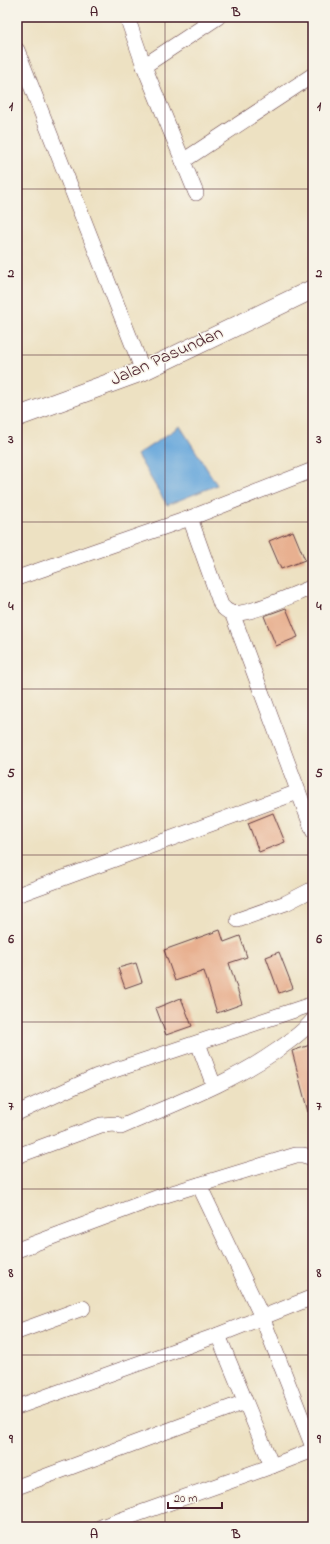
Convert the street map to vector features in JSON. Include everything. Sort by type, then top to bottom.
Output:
[{"type":"street","points":[[127,17],[144,66],[196,193]]},
{"type":"street","points":[[144,66],[218,17]]},
{"type":"street","points":[[17,50],[143,371]]},
{"type":"street","points":[[183,161],[313,75]]},
{"type":"street","name":"Jalan Pasundan","points":[[17,417],[143,371],[313,289]]},
{"type":"street","points":[[17,578],[190,518],[313,470]]},
{"type":"street","points":[[190,518],[221,605],[225,610],[232,613],[250,611],[313,587]]},
{"type":"street","points":[[232,613],[313,831]]},
{"type":"street","points":[[17,895],[298,792]]},
{"type":"street","points":[[238,920],[286,902],[313,889]]},
{"type":"street","points":[[17,1113],[97,1076],[313,1004]]},
{"type":"street","points":[[17,1156],[101,1125],[116,1124],[121,1127],[214,1086],[247,1070],[268,1056],[293,1039],[313,1020]]},
{"type":"street","points":[[198,1043],[214,1086]]},
{"type":"street","points":[[17,1250],[156,1198],[296,1155],[303,1154],[313,1158]]},
{"type":"street","points":[[199,1185],[262,1318],[313,1447]]},
{"type":"street","points":[[17,1407],[218,1335],[313,1297]]},
{"type":"street","points":[[17,1332],[83,1308]]},
{"type":"street","points":[[218,1335],[272,1466]]},
{"type":"street","points":[[17,1487],[245,1402]]},
{"type":"street","points":[[100,1527],[313,1450]]},
{"type":"water","points":[[180,426],[217,485],[167,505],[137,455]]},
{"type":"building","points":[[293,531],[305,560],[281,569],[269,541]]},
{"type":"building","points":[[286,608],[298,637],[276,646],[264,616]]},
{"type":"building","points":[[273,813],[285,842],[259,852],[248,823]]},
{"type":"building","points":[[220,930],[224,942],[240,936],[247,957],[229,963],[242,1004],[217,1013],[204,971],[175,981],[164,950]]},
{"type":"building","points":[[279,952],[293,988],[279,993],[266,957]]},
{"type":"building","points":[[136,963],[142,982],[125,988],[118,968]]},
{"type":"building","points":[[181,998],[192,1026],[166,1035],[156,1008]]},
{"type":"building","points":[[313,1044],[313,1111],[308,1112],[292,1051]]}]
